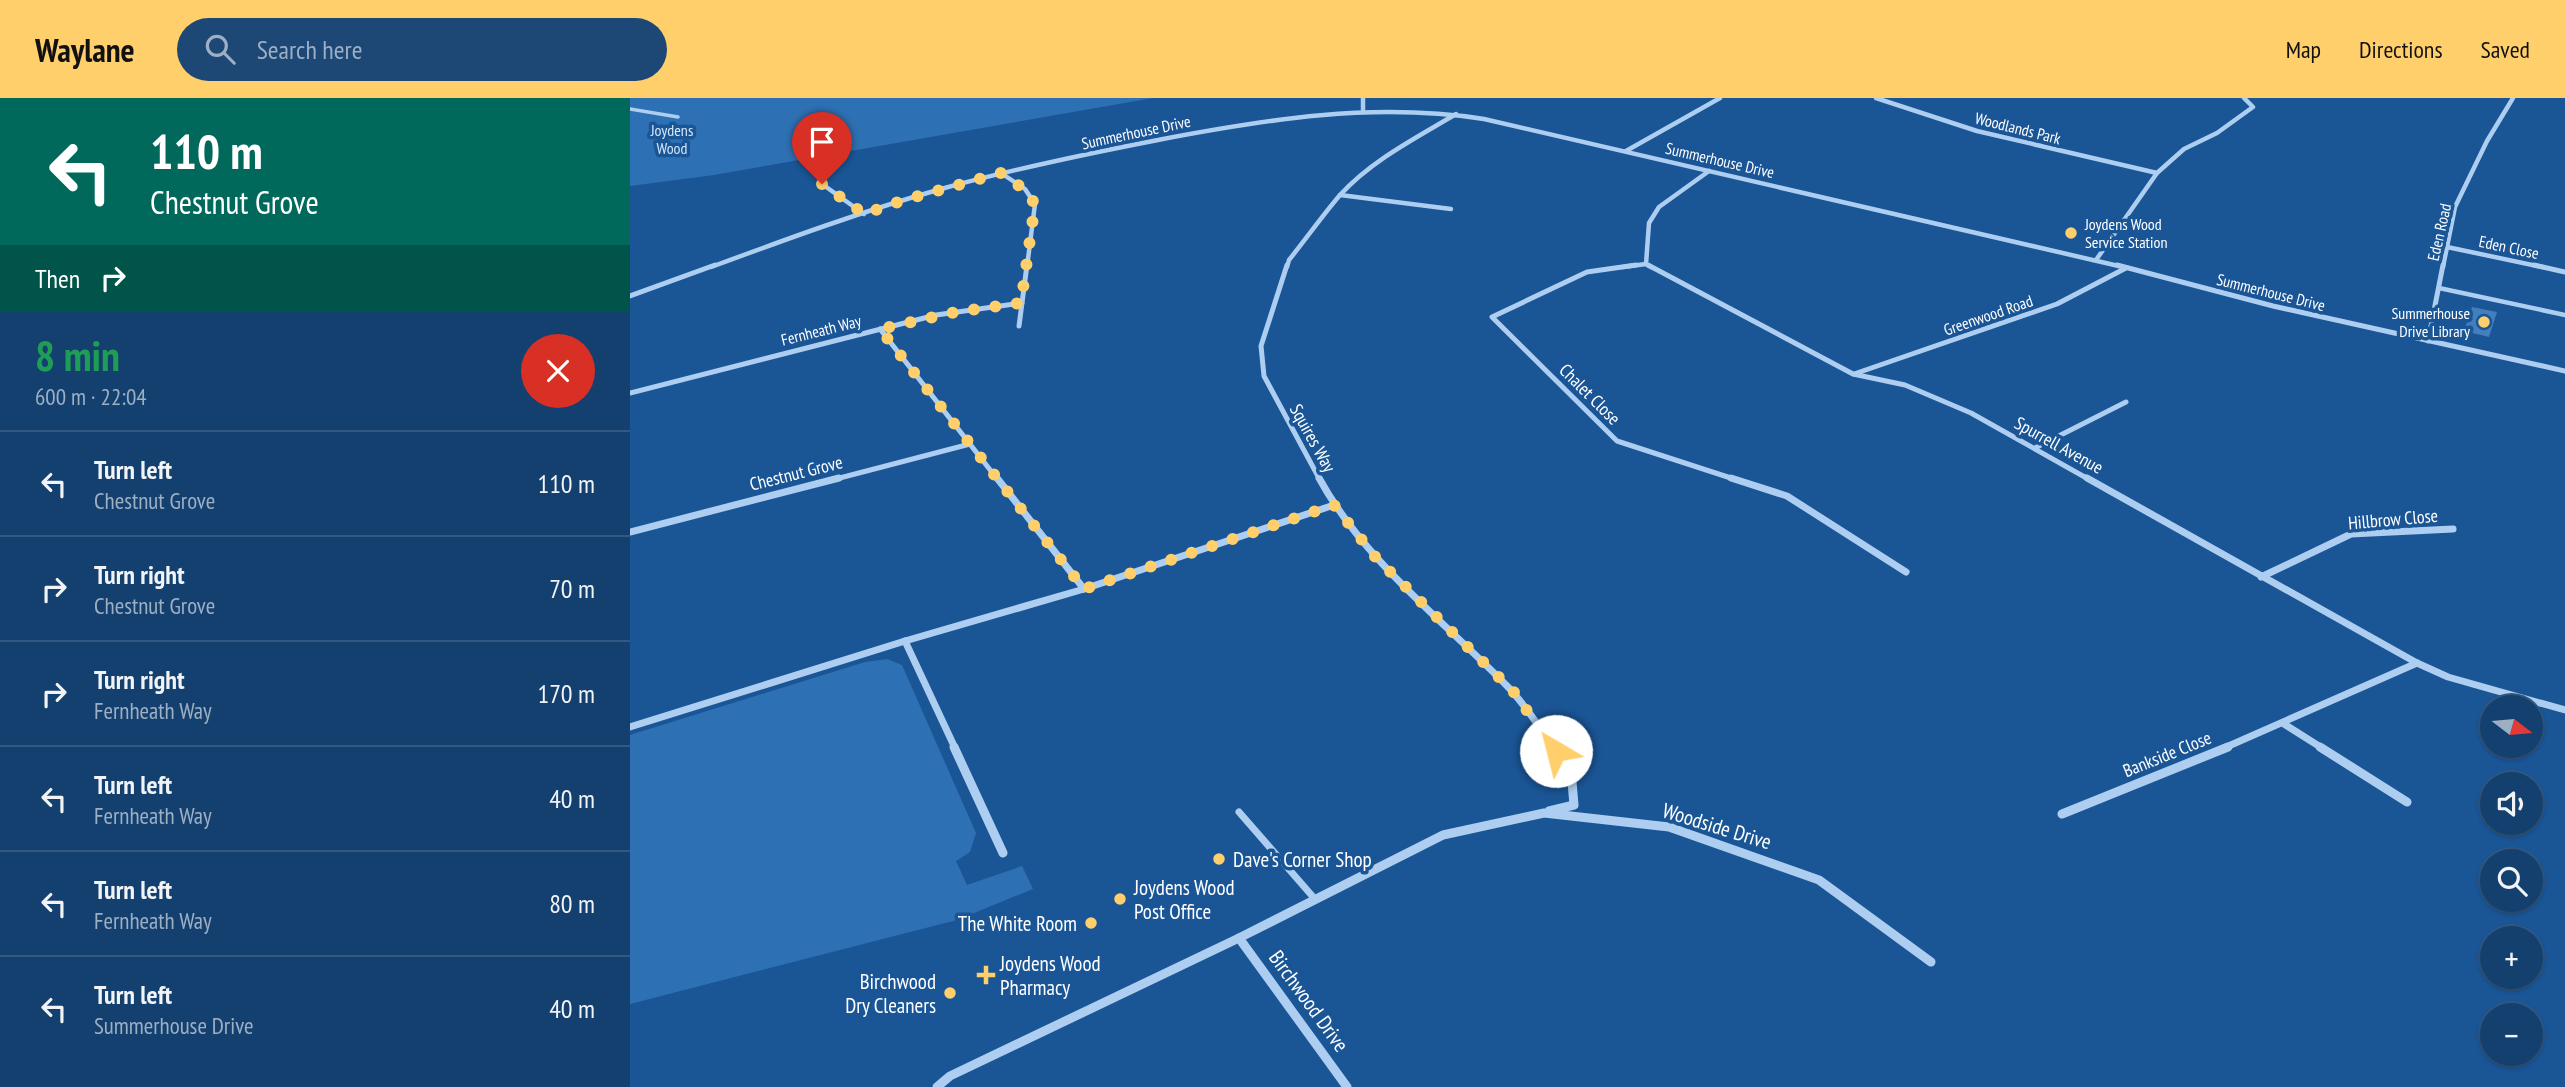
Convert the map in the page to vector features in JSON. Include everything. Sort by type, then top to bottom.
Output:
[{"type":"street","points":[[1363,98],[1363,111]]},
{"type":"street","points":[[1625,151],[1720,98]]},
{"type":"street","name":"Woodlands Park","points":[[1876,98],[1977,131],[2157,173]]},
{"type":"street","points":[[2096,260],[2157,173],[2184,149],[2217,133],[2253,107],[2244,98]]},
{"type":"street","name":"Eden Road","points":[[2428,341],[2455,206],[2487,141],[2513,98]]},
{"type":"street","name":"Summerhouse Drive","points":[[630,296],[917,196],[1001,173],[1230,126],[1363,111],[1409,110],[1457,114],[1625,151],[2096,260],[2273,306],[2565,371]]},
{"type":"street","name":"Squires Way","points":[[1457,114],[1393,151],[1340,195],[1289,260],[1261,346],[1264,376],[1334,505],[1377,559],[1513,691],[1571,771],[1574,805],[1544,813]]},
{"type":"street","points":[[1646,264],[1649,223],[1659,207],[1709,170]]},
{"type":"street","points":[[1001,173],[1024,189],[1035,204],[1020,326]]},
{"type":"street","points":[[822,184],[864,214]]},
{"type":"street","points":[[1340,195],[1451,209]]},
{"type":"street","name":"Eden Close","points":[[2447,247],[2565,272]]},
{"type":"street","name":"Spurrell Avenue","points":[[1646,264],[1853,374],[1905,385],[1971,413],[2417,663],[2448,677],[2565,709]]},
{"type":"street","name":"Chalet Close","points":[[1646,264],[1587,272],[1492,317],[1616,441],[1787,496],[1906,572]]},
{"type":"street","name":"Greenwood Road","points":[[1853,374],[2057,304],[2126,268]]},
{"type":"street","name":"Fernheath Way","points":[[630,393],[880,329],[963,311],[1021,303]]},
{"type":"street","points":[[880,329],[1084,589]]},
{"type":"street","points":[[2035,448],[2126,402]]},
{"type":"street","name":"Chestnut Grove","points":[[630,532],[970,444]]},
{"type":"street","points":[[630,727],[905,641],[1084,589],[1334,505]]},
{"type":"street","name":"Hillbrow Close","points":[[2261,577],[2351,534],[2453,529]]},
{"type":"street","points":[[905,641],[1003,853]]},
{"type":"street","name":"Bankside Close","points":[[2062,814],[2284,724],[2417,663]]},
{"type":"street","points":[[2284,724],[2407,802]]},
{"type":"street","name":"Woodside Drive","points":[[937,1087],[950,1076],[1239,938],[1443,835],[1544,813],[1669,827],[1819,880],[1931,962]]},
{"type":"street","name":"Birchwood Drive","points":[[1239,938],[1347,1087]]},
{"type":"lane","points":[[630,109],[678,117]]},
{"type":"lane","points":[[2439,288],[2565,315]]},
{"type":"lane","points":[[1239,812],[1314,898]]},
{"type":"green space","name":"Joydens Wood","points":[[630,98],[1153,98],[714,175],[630,186]]},
{"type":"green space","points":[[887,659],[902,665],[976,833],[970,852],[956,861],[967,885],[1022,866],[1033,889],[957,920],[630,1004],[630,735],[865,662]]},
{"type":"building","name":"Summerhouse Drive Library","points":[[2472,307],[2497,312],[2489,337],[2464,331]]},
{"type":"place","name":"Joydens Wood Service Station","points":[[2071,233]]},
{"type":"place","name":"Summerhouse Drive Library","points":[[2484,322]]},
{"type":"place","name":"Dave's Corner Shop","points":[[1219,859]]},
{"type":"place","name":"Joydens Wood Post Office","points":[[1120,899]]},
{"type":"place","name":"The White Room","points":[[1091,923]]},
{"type":"place","name":"Joydens Wood Pharmacy","points":[[986,975]]},
{"type":"place","name":"Birchwood Dry Cleaners","points":[[950,993]]},
{"type":"route","points":[[822,184],[864,214],[1001,173],[1024,189],[1035,204],[1021,303],[976,308],[880,329],[1084,589],[1334,505],[1377,559],[1513,691],[1556,751]]}]
